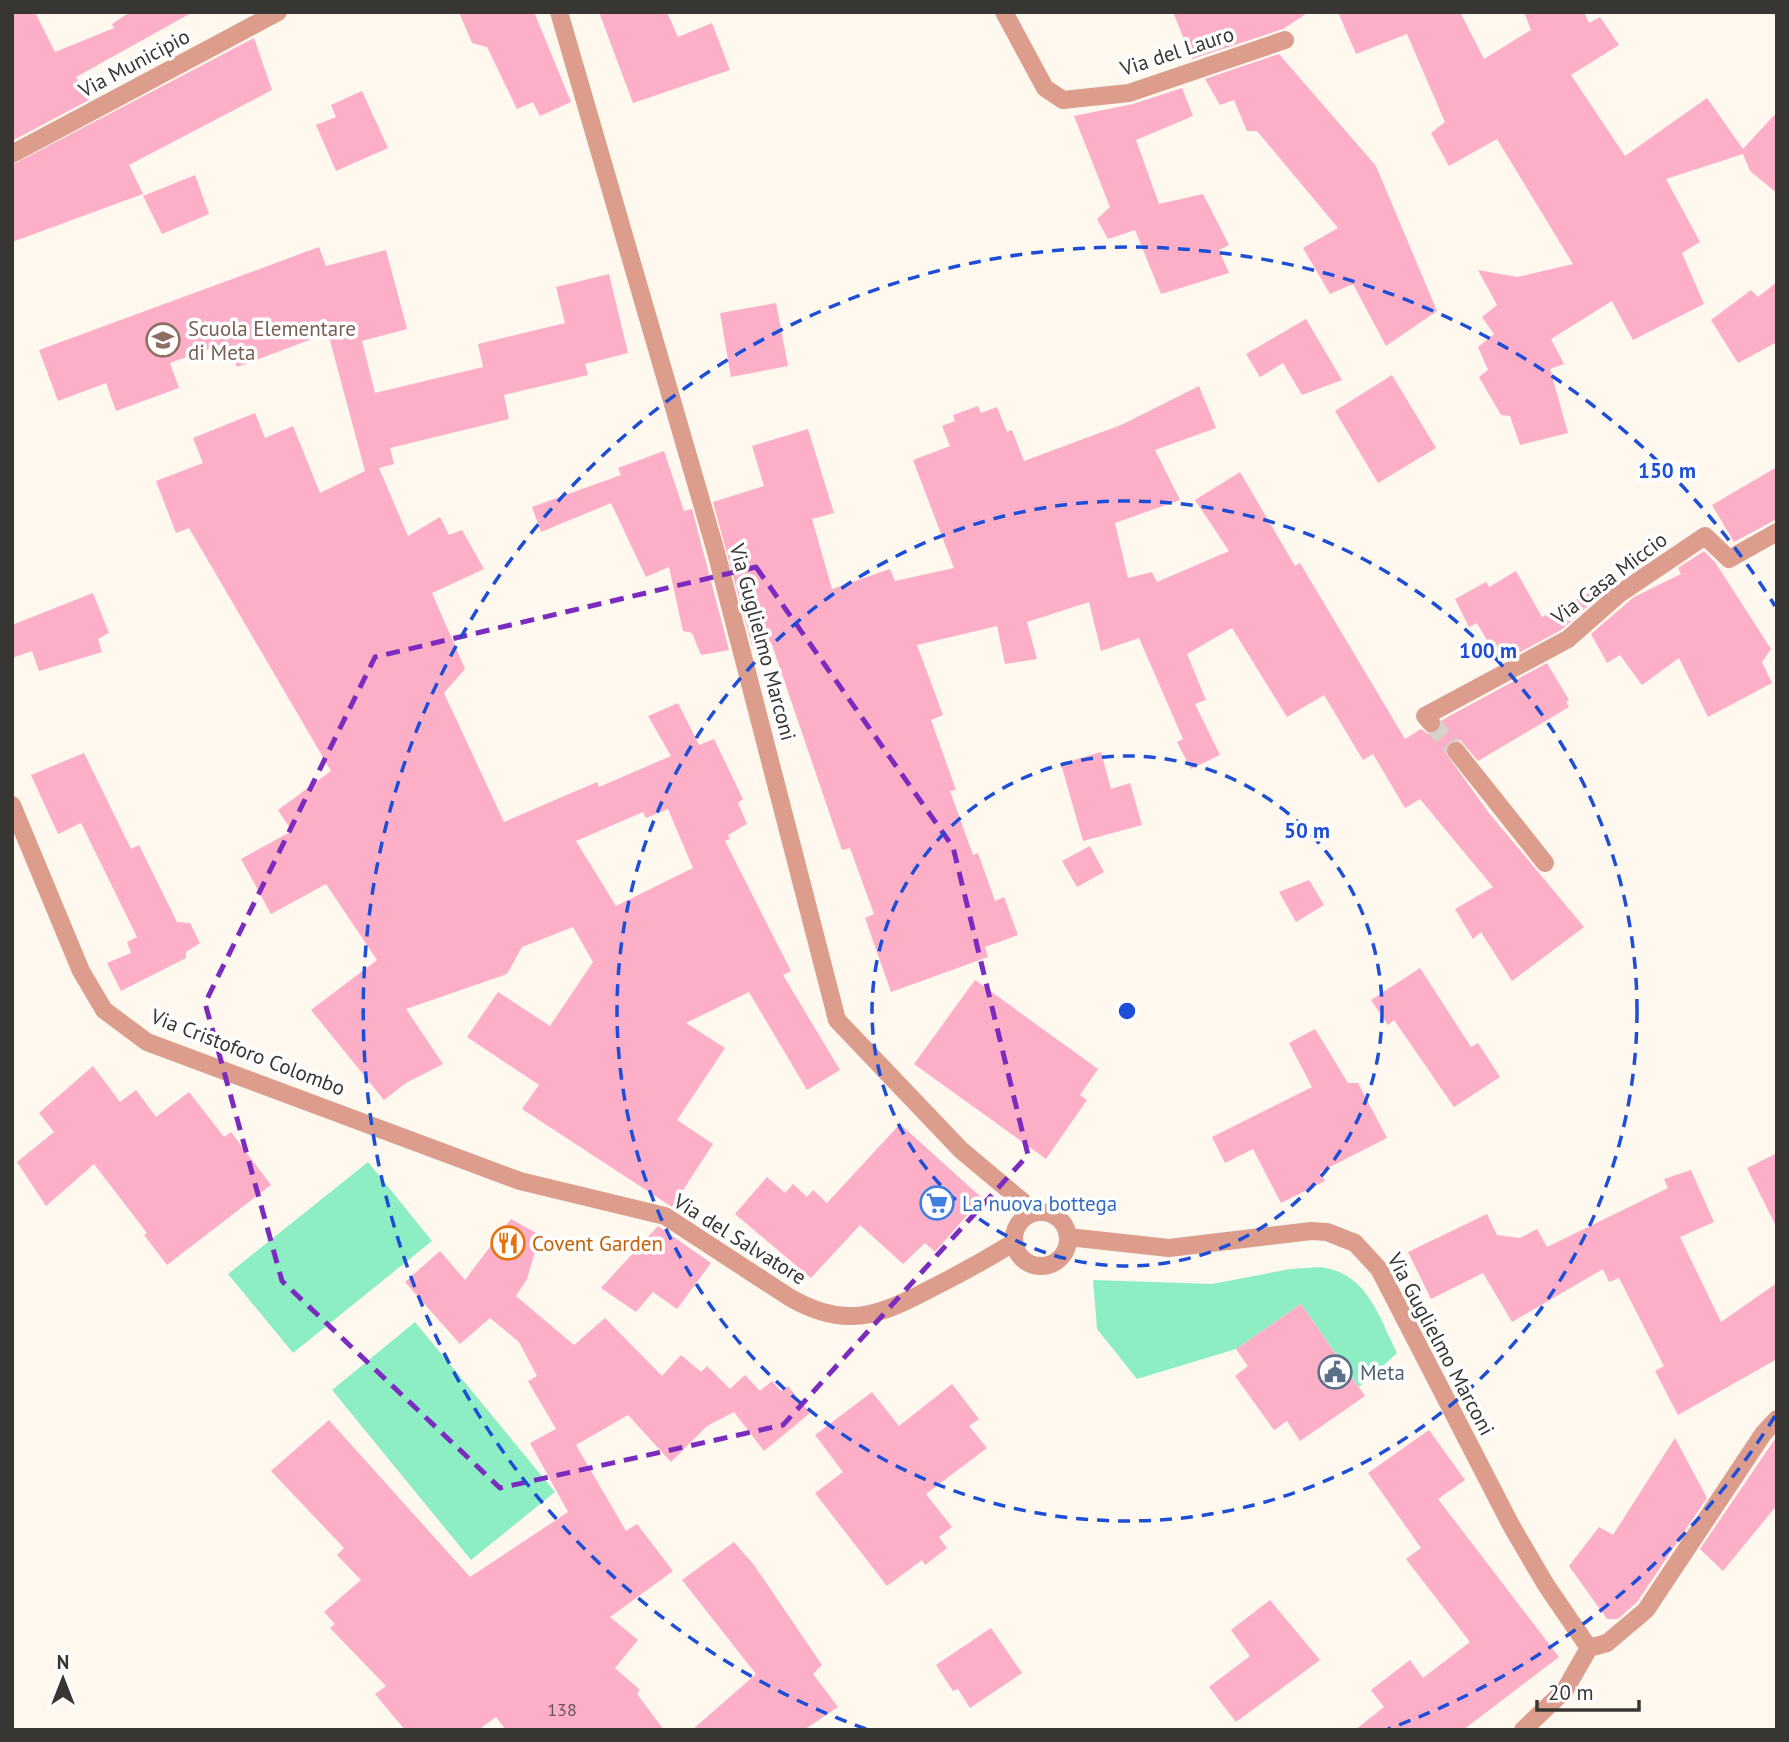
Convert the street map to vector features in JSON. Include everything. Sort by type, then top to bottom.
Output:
[{"type":"street","name":"Via Municipio","points":[[12,154],[278,12]]},
{"type":"street","name":"Via Guglielmo Marconi","points":[[559,12],[716,552],[837,1020],[961,1150],[1035,1212]]},
{"type":"street","name":"Via del Lauro","points":[[1004,12],[1045,88],[1063,100],[1129,93],[1285,40]]},
{"type":"street","name":"Via Casa Miccio","points":[[1428,719],[1568,639],[1619,594],[1705,536],[1729,559],[1777,532]]},
{"type":"street","points":[[1456,751],[1545,863]]},
{"type":"street","name":"Via Cristoforo Colombo","points":[[12,805],[80,971],[104,1010],[147,1042],[354,1117]]},
{"type":"street","name":"Via del Salvatore","points":[[354,1117],[520,1181],[665,1216],[789,1297],[806,1307],[833,1315],[862,1317],[887,1311],[1013,1243]]},
{"type":"street","points":[[1044,1211],[1061,1220],[1068,1237],[1063,1255],[1056,1261],[1039,1266],[1022,1259],[1013,1243],[1013,1235],[1021,1220],[1035,1212],[1044,1211]]},
{"type":"street","name":"Via Guglielmo Marconi","points":[[1068,1237],[1169,1248],[1311,1231],[1340,1235],[1355,1243],[1379,1269],[1512,1527],[1546,1585],[1589,1648]]},
{"type":"street","points":[[1523,1730],[1565,1690],[1589,1648],[1607,1643],[1646,1610],[1763,1434],[1777,1419]]},
{"type":"highlighted area","points":[[756,567],[953,847],[1028,1155],[783,1425],[500,1488],[282,1281],[205,1003],[375,657]]},
{"type":"green space","points":[[368,1162],[432,1241],[293,1353],[228,1274]]},
{"type":"green space","points":[[1321,1267],[1337,1271],[1361,1287],[1370,1298],[1397,1353],[1359,1387],[1301,1304],[1236,1349],[1137,1379],[1097,1329],[1093,1280],[1212,1284],[1290,1269]]},
{"type":"green space","points":[[415,1322],[555,1492],[471,1560],[332,1390]]},
{"type":"building","points":[[12,12],[35,12],[55,52],[114,28],[112,24],[130,12],[193,12],[76,77],[89,100],[12,141]]},
{"type":"building","points":[[459,12],[534,12],[571,102],[540,116],[533,102],[517,109],[487,47],[472,43]]},
{"type":"building","points":[[599,12],[667,12],[678,37],[712,23],[730,70],[633,103]]},
{"type":"building","points":[[1173,12],[1309,12],[1283,29],[1192,59]]},
{"type":"building","points":[[1338,12],[1460,12],[1484,59],[1531,30],[1524,12],[1584,12],[1589,23],[1600,17],[1619,45],[1571,75],[1625,156],[1707,98],[1743,149],[1777,112],[1777,193],[1750,171],[1743,154],[1666,179],[1700,242],[1682,253],[1704,304],[1633,340],[1612,301],[1551,339],[1564,364],[1550,369],[1568,433],[1520,445],[1510,416],[1501,415],[1479,377],[1488,370],[1478,347],[1494,334],[1482,317],[1497,305],[1478,270],[1517,277],[1573,264],[1497,139],[1449,166],[1431,133],[1445,122],[1407,34],[1356,54]]},
{"type":"building","points":[[254,38],[272,90],[129,165],[143,194],[12,242],[12,165]]},
{"type":"building","points":[[1279,54],[1376,166],[1437,311],[1386,346],[1353,284],[1330,294],[1303,248],[1338,228],[1257,131],[1247,131],[1234,100],[1220,105],[1205,79]]},
{"type":"building","points":[[1182,88],[1193,116],[1136,140],[1159,204],[1203,194],[1229,245],[1219,250],[1229,273],[1161,294],[1135,230],[1108,239],[1097,219],[1110,207],[1074,116],[1133,104]]},
{"type":"building","points":[[362,91],[388,148],[336,171],[316,125],[336,117],[331,105]]},
{"type":"building","points":[[195,175],[209,214],[162,234],[143,196]]},
{"type":"building","points":[[319,247],[326,266],[386,250],[407,329],[362,341],[375,393],[483,367],[478,344],[565,323],[556,287],[609,274],[628,353],[585,364],[588,375],[504,395],[509,419],[390,448],[394,464],[379,468],[408,536],[440,517],[449,535],[462,530],[484,569],[432,593],[465,669],[444,693],[504,822],[597,782],[599,787],[671,756],[648,716],[678,703],[699,745],[714,739],[743,799],[738,803],[747,824],[728,835],[730,839],[725,841],[791,971],[783,975],[840,1070],[807,1090],[749,992],[686,1023],[725,1048],[677,1120],[713,1144],[672,1207],[522,1109],[539,1085],[467,1037],[498,992],[550,1026],[593,962],[573,927],[522,947],[507,974],[406,1009],[443,1064],[406,1083],[384,1100],[311,1010],[377,960],[326,884],[271,914],[241,859],[292,831],[278,810],[331,771],[189,528],[176,533],[156,481],[203,463],[193,438],[255,413],[265,438],[293,426],[320,493],[365,471],[328,333],[237,367],[228,342],[170,363],[179,388],[116,411],[106,383],[58,401],[39,350]],"holes":[[[668,809],[693,868],[616,906],[576,841],[643,812],[646,818]]]},
{"type":"building","points":[[1777,282],[1777,342],[1738,363],[1711,320],[1751,290],[1758,297]]},
{"type":"building","points":[[776,303],[788,366],[731,377],[720,313]]},
{"type":"building","points":[[1306,319],[1342,380],[1302,395],[1283,363],[1260,377],[1246,354]]},
{"type":"building","points":[[1392,375],[1436,448],[1378,483],[1335,411]]},
{"type":"building","points":[[1199,386],[1216,428],[1155,450],[1180,500],[1115,523],[1128,578],[1152,572],[1157,582],[1229,551],[1195,500],[1240,472],[1295,566],[1300,563],[1405,739],[1421,729],[1428,734],[1438,732],[1442,720],[1547,663],[1569,700],[1566,702],[1569,707],[1478,761],[1460,740],[1450,742],[1445,752],[1489,813],[1584,927],[1512,981],[1481,932],[1473,939],[1455,909],[1493,887],[1420,799],[1405,808],[1373,754],[1363,760],[1324,695],[1287,717],[1232,628],[1187,654],[1206,700],[1195,704],[1220,755],[1191,769],[1177,742],[1183,739],[1139,638],[1101,651],[1089,602],[1027,622],[1037,659],[1005,664],[997,626],[917,645],[943,715],[931,720],[956,790],[950,791],[973,855],[978,853],[995,901],[1004,897],[1018,935],[985,947],[988,957],[891,992],[865,918],[874,914],[850,848],[842,850],[771,642],[752,646],[713,502],[764,486],[752,446],[808,429],[834,513],[812,519],[832,589],[890,569],[895,581],[954,568],[913,460],[950,446],[942,426],[955,421],[953,415],[978,406],[981,413],[997,407],[1007,432],[1012,430],[1024,461],[1121,425]]},
{"type":"building","points":[[664,451],[684,511],[692,509],[729,650],[701,655],[692,633],[683,631],[669,567],[646,577],[611,503],[541,532],[532,507],[621,475],[618,468]]},
{"type":"building","points":[[1777,467],[1777,519],[1734,542],[1712,505]]},
{"type":"building","points":[[1704,551],[1715,562],[1771,649],[1762,662],[1772,683],[1708,717],[1679,658],[1642,685],[1620,655],[1607,663],[1591,634],[1634,597],[1681,574],[1678,568]]},
{"type":"building","points":[[1516,571],[1542,617],[1597,589],[1600,595],[1561,630],[1500,663],[1477,623],[1469,627],[1455,599],[1486,582],[1489,587]]},
{"type":"building","points":[[93,593],[109,633],[98,639],[102,652],[39,671],[32,651],[12,658],[12,625]]},
{"type":"building","points":[[1101,752],[1111,789],[1130,783],[1142,825],[1083,841],[1061,764]]},
{"type":"building","points":[[84,753],[131,849],[139,845],[177,922],[190,923],[200,943],[186,952],[186,958],[121,991],[107,963],[131,953],[127,942],[137,937],[81,823],[58,834],[31,775]]},
{"type":"building","points":[[1090,846],[1104,872],[1077,887],[1062,861]]},
{"type":"building","points":[[1309,880],[1324,905],[1296,922],[1279,892]]},
{"type":"building","points":[[1420,968],[1471,1047],[1478,1043],[1500,1077],[1454,1107],[1394,1020],[1388,1025],[1371,1000]]},
{"type":"building","points":[[975,980],[1098,1069],[1080,1095],[1087,1100],[1046,1159],[914,1064]]},
{"type":"building","points":[[1315,1029],[1348,1083],[1358,1083],[1387,1138],[1320,1172],[1325,1181],[1281,1203],[1253,1149],[1225,1163],[1212,1137],[1312,1087],[1289,1043]]},
{"type":"building","points":[[93,1066],[120,1102],[136,1090],[156,1117],[189,1092],[224,1137],[231,1132],[271,1185],[167,1265],[144,1235],[147,1233],[94,1164],[46,1206],[17,1162],[54,1132],[39,1113]]},
{"type":"building","points":[[900,1124],[982,1198],[935,1252],[925,1243],[903,1264],[860,1225],[811,1278],[735,1214],[767,1177],[785,1193],[793,1184],[807,1197],[813,1190],[827,1203]]},
{"type":"building","points":[[1777,1153],[1777,1228],[1747,1168]]},
{"type":"building","points":[[1691,1170],[1714,1222],[1680,1237],[1721,1322],[1777,1283],[1777,1359],[1678,1415],[1655,1371],[1664,1366],[1619,1278],[1609,1282],[1603,1269],[1512,1322],[1483,1273],[1431,1299],[1408,1252],[1487,1214],[1497,1235],[1520,1238],[1537,1229],[1547,1247],[1668,1188],[1664,1179]]},
{"type":"building","points":[[511,1219],[540,1235],[527,1279],[516,1296],[574,1345],[605,1318],[662,1376],[681,1355],[701,1372],[707,1366],[730,1389],[745,1375],[760,1391],[772,1381],[781,1391],[788,1386],[810,1413],[764,1451],[734,1412],[707,1426],[671,1462],[628,1415],[576,1445],[626,1531],[637,1524],[673,1571],[610,1617],[638,1640],[615,1668],[640,1690],[637,1694],[664,1730],[506,1730],[496,1717],[478,1730],[405,1730],[375,1694],[386,1686],[330,1628],[335,1624],[324,1612],[361,1580],[337,1555],[344,1548],[271,1471],[329,1420],[470,1577],[568,1512],[530,1443],[556,1429],[528,1381],[537,1376],[519,1342],[490,1318],[460,1344],[405,1282],[440,1251],[465,1280]]},
{"type":"building","points":[[658,1226],[711,1263],[677,1309],[653,1292],[636,1312],[601,1288]]},
{"type":"building","points":[[1301,1304],[1365,1396],[1300,1441],[1287,1421],[1274,1430],[1235,1376],[1248,1366],[1236,1349]]},
{"type":"building","points":[[952,1384],[979,1419],[969,1426],[987,1448],[926,1494],[952,1527],[939,1537],[947,1548],[925,1565],[922,1560],[887,1586],[815,1493],[843,1472],[815,1435],[872,1392],[899,1426]]},
{"type":"building","points":[[1429,1430],[1465,1480],[1438,1499],[1559,1657],[1463,1730],[1355,1730],[1384,1707],[1371,1690],[1410,1660],[1423,1678],[1470,1642],[1406,1559],[1421,1548],[1368,1473]]},
{"type":"building","points":[[1777,1436],[1777,1505],[1723,1571],[1700,1549]]},
{"type":"building","points":[[1675,1438],[1707,1498],[1637,1602],[1618,1619],[1607,1619],[1569,1566],[1599,1527],[1613,1535]]},
{"type":"building","points":[[734,1542],[754,1565],[822,1665],[813,1674],[838,1707],[804,1730],[692,1730],[756,1674],[682,1580]]},
{"type":"building","points":[[1270,1600],[1320,1660],[1236,1722],[1209,1687],[1250,1656],[1231,1630]]},
{"type":"building","points":[[991,1628],[1022,1673],[970,1708],[958,1689],[953,1691],[936,1665]]},
{"type":"tunnel","points":[[1431,723],[1456,751]]},
{"type":"place","name":"Scuola Elementare di Meta","points":[[163,340]]},
{"type":"place","name":"La nuova bottega","points":[[937,1203]]},
{"type":"place","name":"Covent Garden","points":[[508,1243]]},
{"type":"place","name":"Meta","points":[[1335,1372]]}]
